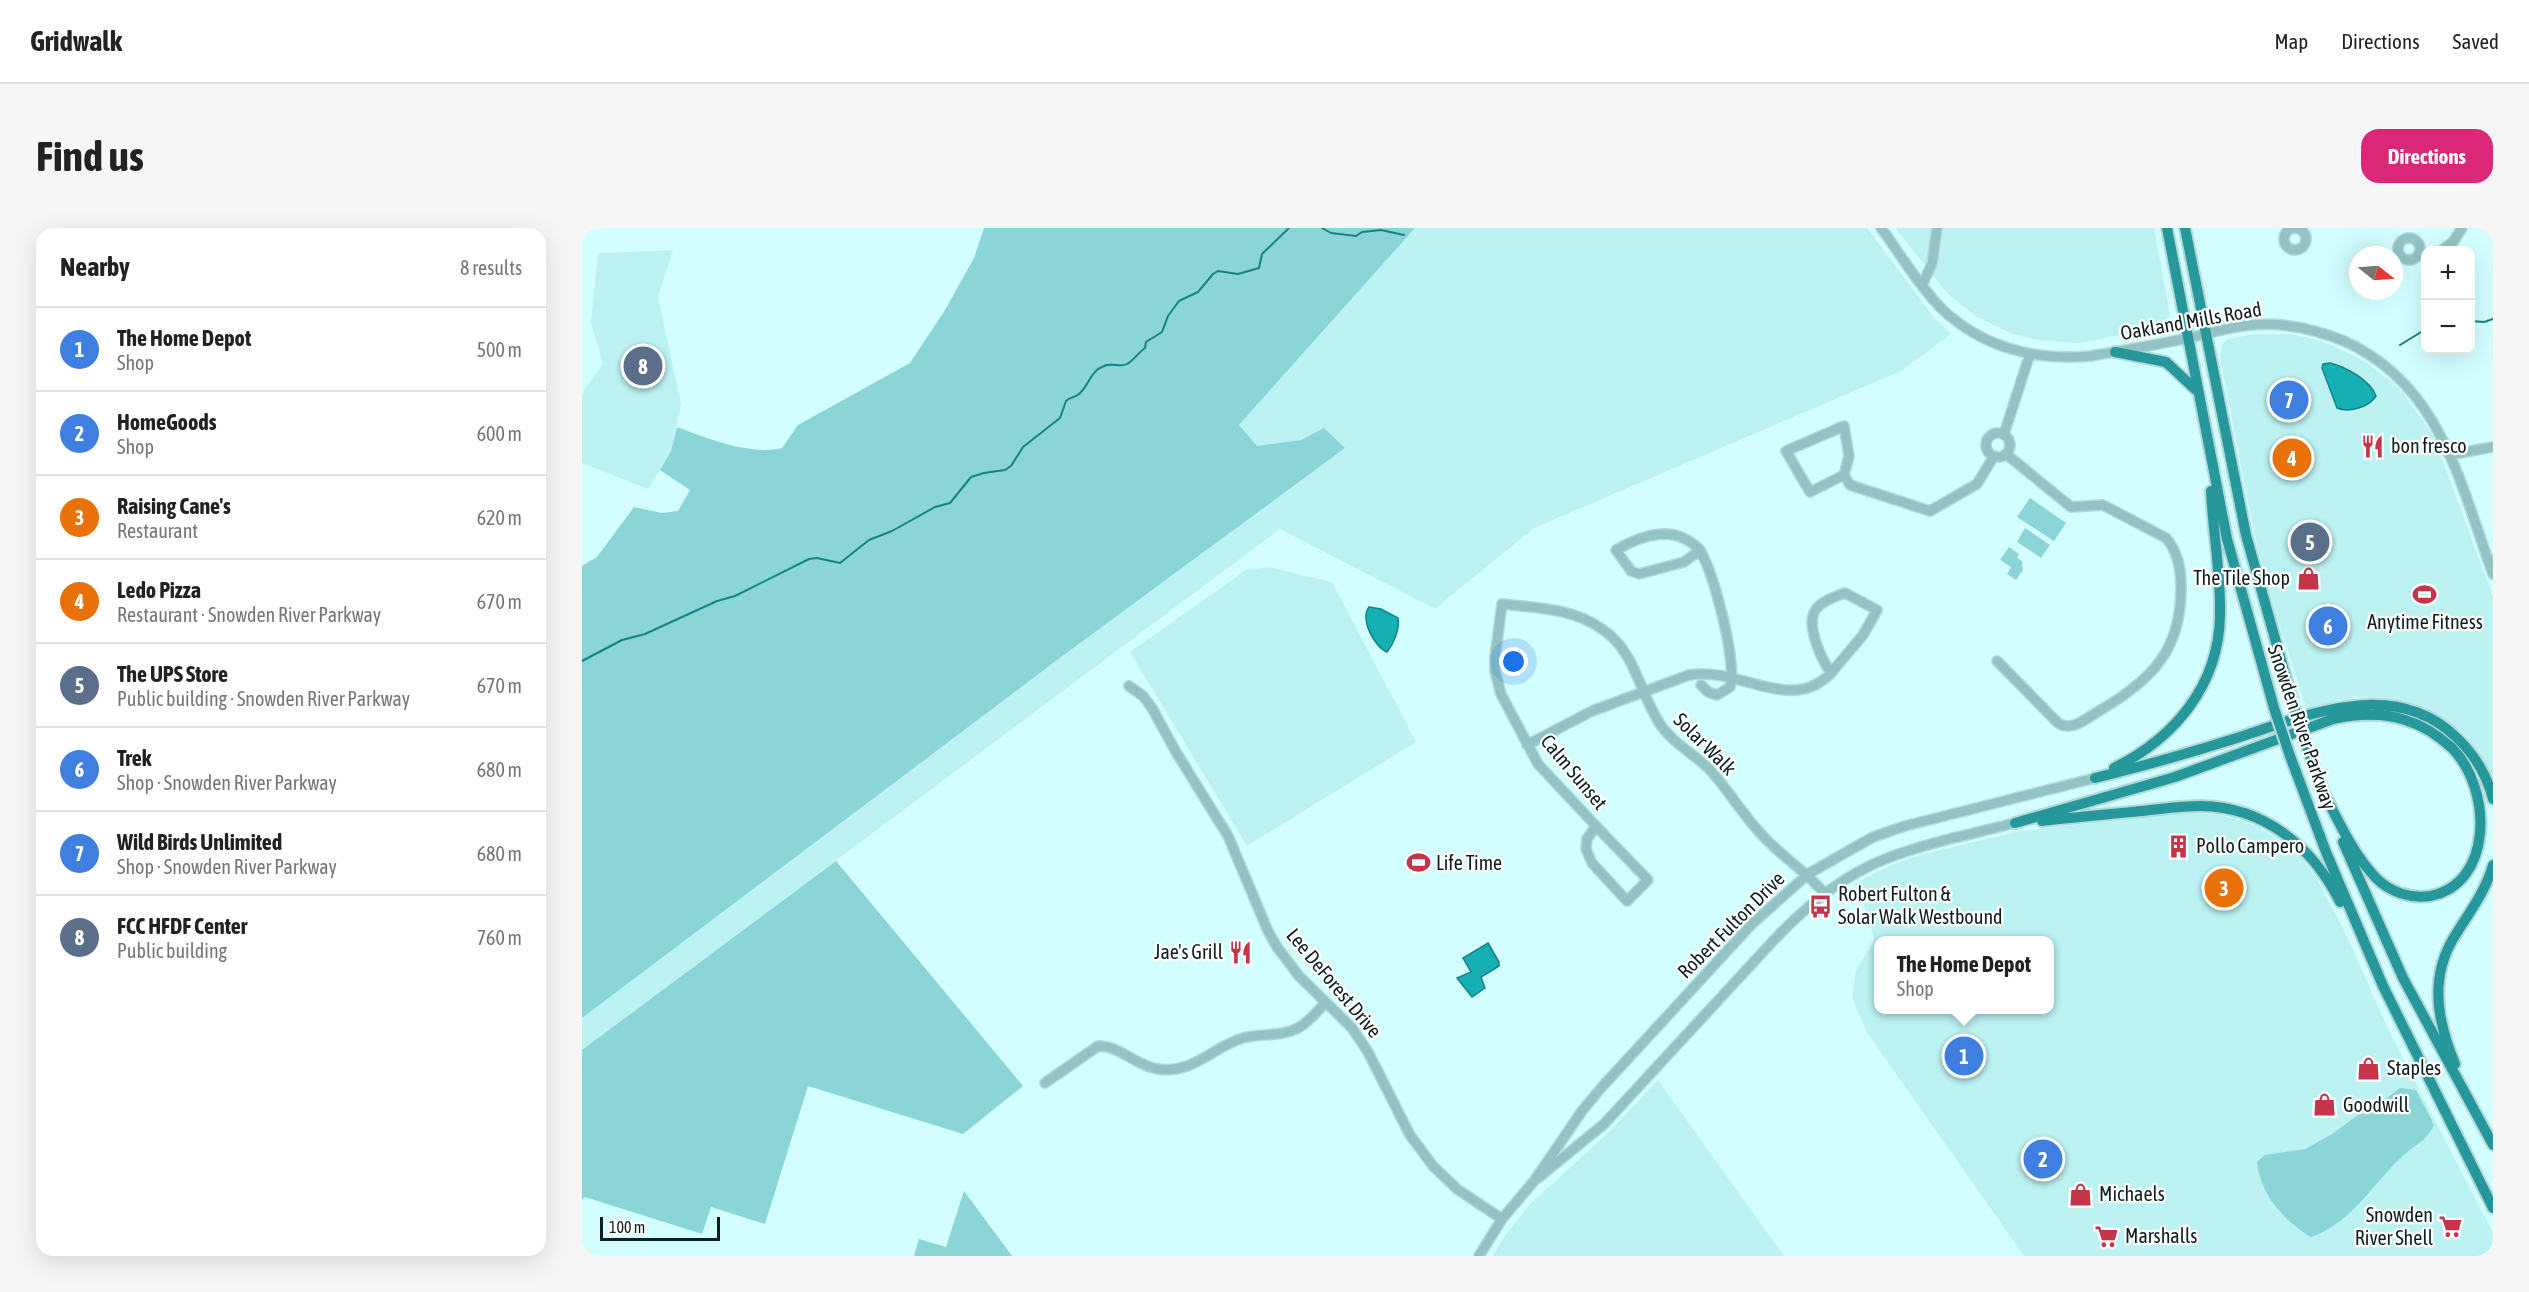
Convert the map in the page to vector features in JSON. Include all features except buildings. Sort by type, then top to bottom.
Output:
[{"type":"main road","name":"Snowden River Parkway","points":[[2167,228],[2210,458],[2241,594],[2274,708],[2326,852],[2383,986],[2493,1208]]},
{"type":"main road","name":"Snowden River Parkway","points":[[2186,228],[2246,535],[2308,750],[2372,912],[2403,978],[2493,1145]]},
{"type":"main road","points":[[2115,352],[2166,362],[2197,391]]},
{"type":"main road","points":[[2095,778],[2146,750],[2169,732],[2199,692],[2212,661],[2220,614],[2210,458]]},
{"type":"main road","points":[[2095,778],[2169,759],[2330,709],[2370,704],[2409,710],[2449,731],[2478,764],[2493,799]]},
{"type":"main road","points":[[2015,823],[2175,777],[2333,719],[2357,715],[2384,715],[2406,720],[2430,732],[2452,748],[2468,769],[2484,808],[2486,842],[2482,857],[2470,875],[2451,890],[2422,897],[2400,893],[2387,887],[2365,866],[2353,849],[2324,793]]},
{"type":"main road","points":[[2015,823],[2201,806],[2231,810],[2260,819],[2286,834],[2312,858],[2336,893],[2383,986]]},
{"type":"main road","points":[[2480,1122],[2443,1032],[2437,1003],[2447,952],[2484,890],[2493,865]]},
{"type":"street","name":"Oakland Mills Road","points":[[1881,228],[1941,307],[1960,324],[1999,346],[2030,354],[2072,358],[2115,352],[2235,327],[2273,324],[2315,331],[2353,345],[2385,365],[2410,389],[2432,417],[2449,455],[2493,574]]},
{"type":"street","points":[[1923,285],[1932,264],[1937,228]]},
{"type":"street","points":[[2448,246],[2462,228]]},
{"type":"street","points":[[2004,434],[2030,354]]},
{"type":"street","points":[[1844,426],[1849,456],[1844,475],[1810,492],[1786,451],[1844,426]]},
{"type":"street","points":[[1994,456],[1987,450],[1987,440],[1994,433],[2004,434],[2011,444],[2006,454]]},
{"type":"street","points":[[2449,455],[2493,447]]},
{"type":"street","points":[[1844,475],[1855,488],[1930,511],[1977,484],[1994,456],[2006,454],[2071,507],[2103,505],[2166,538],[2171,544],[2181,579],[2178,624],[2173,639],[2155,669],[2119,699],[2069,727],[2058,723],[1997,662]]},
{"type":"street","points":[[1700,550],[1684,562],[1639,574],[1631,571],[1616,549],[1640,538],[1661,533],[1682,536],[1700,550],[1707,566],[1731,652],[1733,677],[1730,687],[1717,695],[1708,693],[1701,685]]},
{"type":"street","points":[[1527,745],[1577,718],[1642,691],[1702,672],[1790,691],[1819,684],[1831,673],[1863,635],[1877,610],[1845,593],[1823,603],[1811,617],[1810,624],[1820,657],[1831,673]]},
{"type":"street","name":"Solar Walk","points":[[1502,604],[1564,612],[1601,627],[1626,652],[1659,724],[1709,769],[1769,843],[1808,874],[1825,894]]},
{"type":"street","name":"Calm Sunset","points":[[1502,604],[1495,671],[1501,694],[1538,764],[1648,880],[1627,901],[1588,856],[1587,839],[1596,826]]},
{"type":"street","name":"Lee DeForest Drive","points":[[1129,686],[1143,696],[1152,708],[1176,752],[1228,836],[1277,947],[1299,976],[1344,1019],[1368,1052],[1410,1135],[1433,1166],[1457,1189],[1502,1219]]},
{"type":"street","name":"Robert Fulton Drive","points":[[1479,1256],[1502,1219],[1534,1181],[1571,1126],[1601,1089],[1752,924],[1808,874],[1873,837],[1905,826],[2095,778]]},
{"type":"street","name":"Robert Fulton Drive","points":[[1534,1181],[1605,1124],[1786,927],[1825,894],[1848,878],[1882,860],[1911,850],[2015,823]]},
{"type":"street","points":[[1045,1083],[1098,1046],[1117,1050],[1145,1066],[1157,1069],[1187,1067],[1236,1041],[1299,1028],[1325,1003]]},
{"type":"shaded area","points":[[984,228],[1415,228],[1239,425],[1257,446],[1301,440],[1324,428],[1345,448],[1061,657],[582,1018],[582,566],[597,557],[634,507],[662,513],[678,511],[690,490],[660,470],[671,451],[677,427],[715,441],[743,448],[770,450],[782,448],[798,425],[910,363],[945,310],[974,258]]},
{"type":"shaded area","points":[[1415,228],[1867,228],[1936,320],[1951,334],[1901,371],[1534,528],[1435,609],[1280,529],[582,1050],[582,1009],[1189,481]]},
{"type":"shaded area","points":[[1895,228],[2154,228],[2170,315],[2163,327],[2079,343],[2037,340],[2012,334],[1974,315],[1948,294]]},
{"type":"shaded area","points":[[673,250],[658,296],[681,404],[671,451],[648,489],[582,463],[582,397],[603,364],[591,323],[598,253]]},
{"type":"shaded area","points":[[2254,334],[2292,334],[2313,339],[2332,345],[2364,361],[2404,394],[2434,437],[2493,596],[2493,777],[2484,760],[2465,736],[2441,717],[2411,704],[2385,698],[2355,697],[2307,710],[2271,600],[2254,533],[2220,358],[2222,345],[2228,339]]},
{"type":"shaded area","points":[[2330,363],[2357,375],[2369,385],[2376,396],[2373,400],[2358,408],[2347,410],[2337,408],[2322,368],[2323,364]]},
{"type":"shaded area","points":[[2030,498],[2066,523],[2054,541],[2017,517]]},
{"type":"shaded area","points":[[2025,528],[2050,545],[2041,558],[2017,542]]},
{"type":"shaded area","points":[[2009,547],[2019,554],[2017,558],[2022,561],[2023,570],[2016,580],[2007,574],[2011,567],[2000,560]]},
{"type":"shaded area","points":[[1269,567],[1332,582],[1416,742],[1247,846],[1130,652],[1246,570]]},
{"type":"shaded area","points":[[1369,607],[1381,609],[1398,618],[1396,636],[1387,652],[1377,645],[1367,625]]},
{"type":"shaded area","points":[[2184,813],[2218,814],[2257,826],[2297,853],[2314,874],[2344,930],[2391,1035],[2493,1233],[2493,1256],[2024,1256],[1868,1034],[1852,998],[1856,970],[1874,941],[1869,916],[1854,884],[1889,866],[1919,855],[2020,831]]},
{"type":"shaded area","points":[[836,861],[1023,1086],[963,1134],[808,1086],[765,1224],[711,1207],[702,1234],[585,1197],[582,1200],[582,1050]]},
{"type":"shaded area","points":[[1488,943],[1499,966],[1481,977],[1485,988],[1472,997],[1457,978],[1471,972],[1463,958]]},
{"type":"shaded area","points":[[1658,1080],[1784,1256],[1493,1256],[1504,1237],[1529,1205],[1611,1130]]},
{"type":"shaded area","points":[[2400,1088],[2416,1090],[2434,1125],[2431,1131],[2394,1165],[2351,1212],[2339,1222],[2311,1237],[2275,1206],[2263,1185],[2257,1162],[2265,1155],[2305,1149],[2332,1134],[2358,1115],[2370,1110]]},
{"type":"shaded area","points":[[964,1191],[1012,1256],[914,1256],[919,1239],[946,1247]]},
{"type":"waterway","points":[[582,661],[622,640],[645,634],[717,601],[735,596],[809,559],[817,558],[840,563],[869,540],[892,531],[935,507],[950,503],[971,477],[1005,470],[1011,466],[1023,447],[1060,418],[1066,401],[1082,391],[1099,368],[1107,365],[1124,365],[1131,361],[1145,348],[1146,342],[1162,332],[1168,316],[1179,301],[1198,292],[1213,274],[1218,271],[1238,274],[1259,268],[1262,254],[1289,228]]},
{"type":"waterway","points":[[1322,228],[1331,233],[1356,236],[1362,232],[1381,230],[1404,235]]},
{"type":"waterway","points":[[2475,321],[2484,322],[2493,319]]},
{"type":"waterway","points":[[2400,345],[2421,332]]},
{"type":"place","name":"FCC HFDF Center","points":[[643,366]]},
{"type":"place","name":"Wild Birds Unlimited","points":[[2289,400]]},
{"type":"place","name":"bon fresco","points":[[2373,446]]},
{"type":"place","name":"Ledo Pizza","points":[[2292,458]]},
{"type":"place","name":"The UPS Store","points":[[2310,542]]},
{"type":"place","name":"The Tile Shop","points":[[2308,578]]},
{"type":"place","name":"Anytime Fitness","points":[[2425,594]]},
{"type":"place","name":"Trek","points":[[2328,626]]},
{"type":"place","name":"Pollo Campero","points":[[2178,846]]},
{"type":"place","name":"Life Time","points":[[1418,863]]},
{"type":"place","name":"Raising Cane's","points":[[2224,888]]},
{"type":"place","name":"Robert Fulton & Solar Walk Westbound","points":[[1820,906]]},
{"type":"place","name":"Jae's Grill","points":[[1241,952]]},
{"type":"place","name":"The Home Depot","points":[[1964,1056]]},
{"type":"place","name":"Staples","points":[[2369,1068]]},
{"type":"place","name":"Goodwill","points":[[2325,1105]]},
{"type":"place","name":"HomeGoods","points":[[2043,1159]]},
{"type":"place","name":"Michaels","points":[[2081,1194]]},
{"type":"place","name":"Snowden River Shell","points":[[2451,1226]]},
{"type":"place","name":"Marshalls","points":[[2107,1236]]}]
